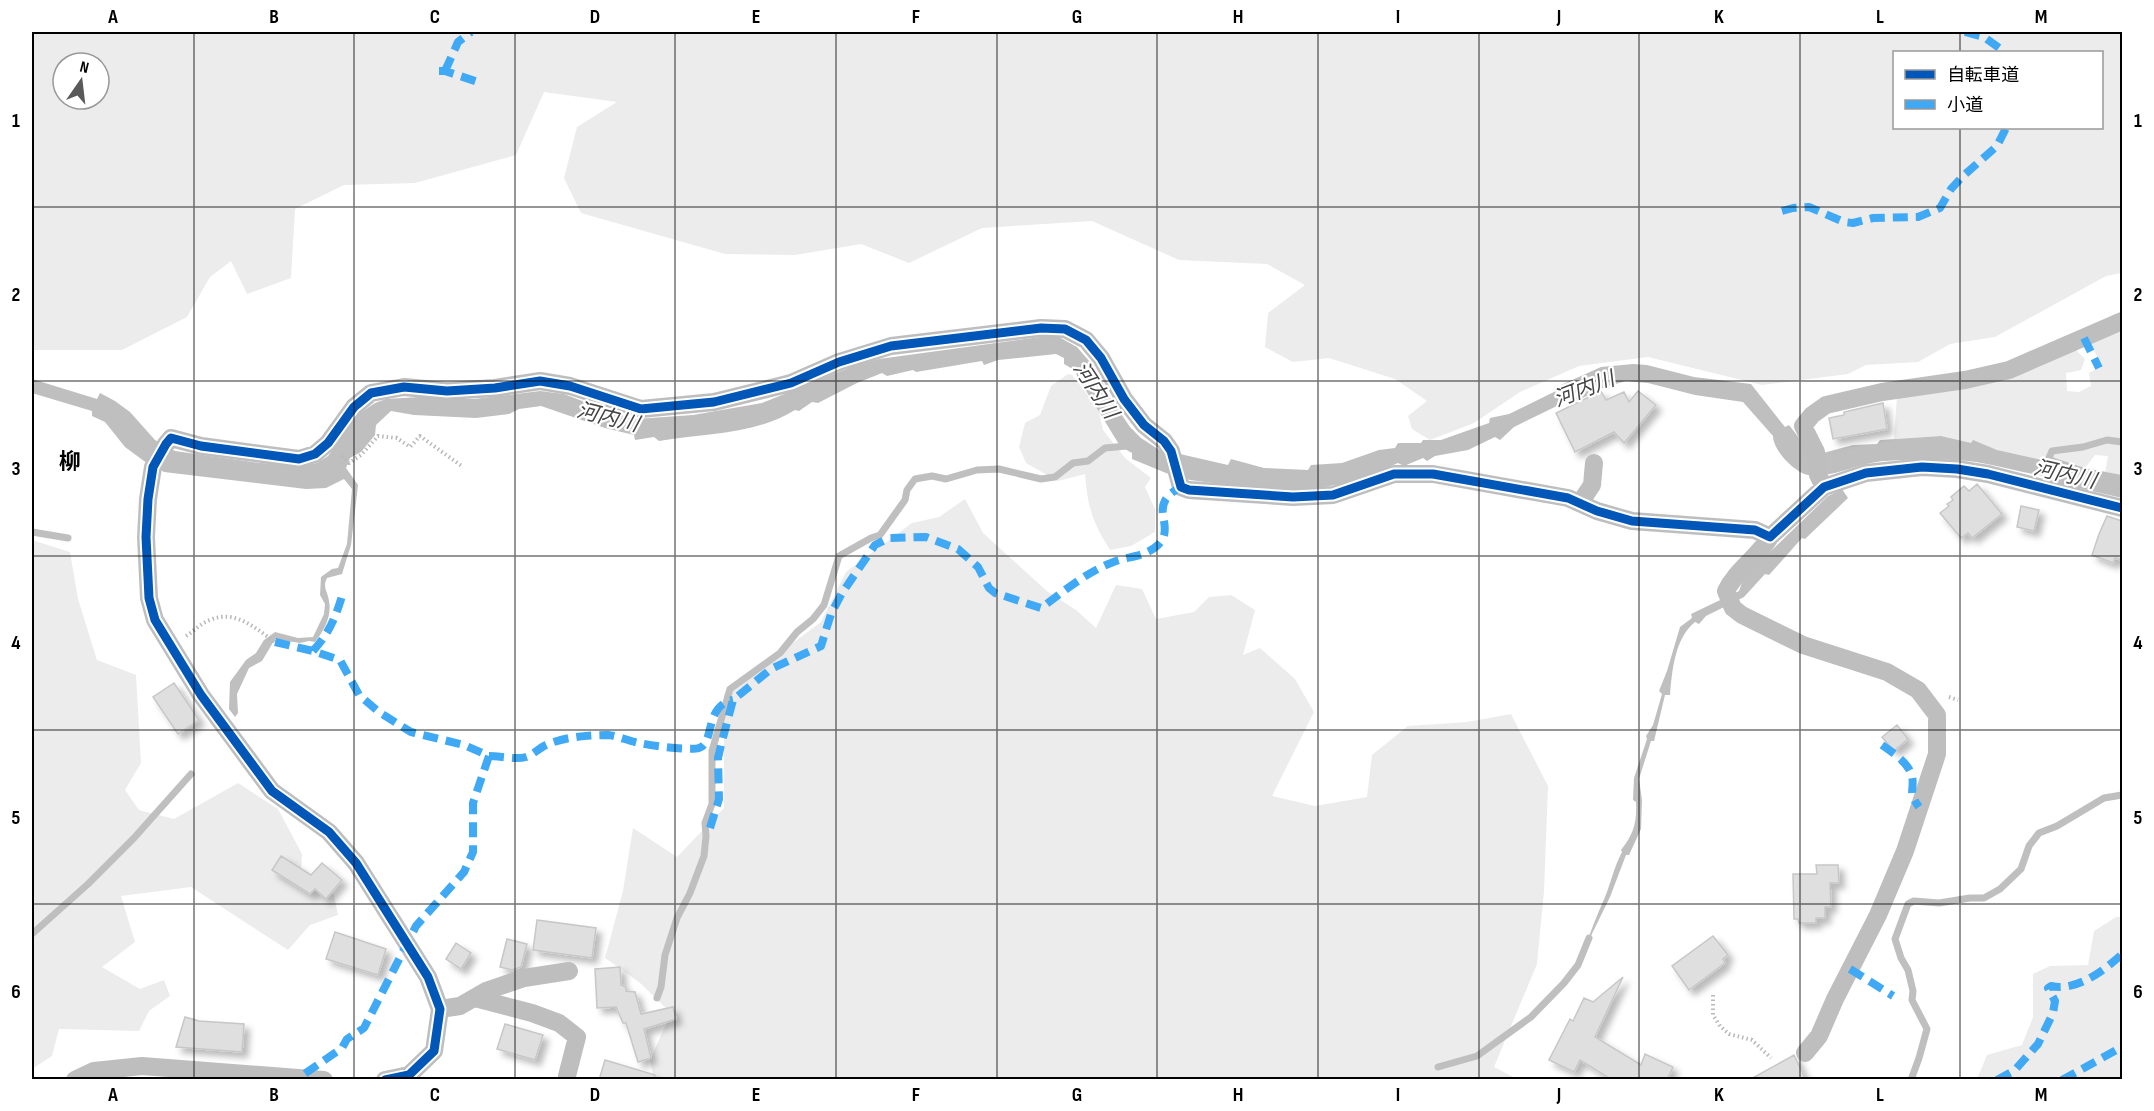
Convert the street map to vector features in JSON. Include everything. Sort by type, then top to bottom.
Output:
[{"type":"street","points":[[1831,481],[1803,426],[1812,415],[1827,405],[1882,392],[1965,380],[2009,369],[2122,321]]},
{"type":"street","points":[[385,1080],[409,1075],[434,1051],[440,1009],[423,968],[356,863],[329,832],[272,791],[201,696],[155,620],[149,598],[146,537],[148,499],[153,467],[171,438],[201,446],[299,459],[315,454],[328,443],[354,407],[371,393],[404,387],[447,391],[540,381],[570,386],[641,409],[714,402],[790,383],[839,362],[891,346],[1041,328],[1065,329],[1086,340],[1101,358],[1124,399],[1144,425],[1164,441],[1171,451],[1180,487],[1190,490],[1293,497],[1333,495],[1394,474],[1433,474],[1568,498],[1597,511],[1632,521],[1755,530],[1770,537]]},
{"type":"street","points":[[1580,503],[1592,485],[1594,464]]},
{"type":"street","points":[[1805,1053],[1819,1036],[1835,999],[1878,915],[1905,851],[1937,754],[1937,715],[1918,690],[1887,672],[1803,645],[1742,615],[1733,608],[1726,591],[1730,582],[1764,548],[1770,537],[1831,481],[1866,472],[1922,467],[1957,469],[2033,484],[2122,508]]},
{"type":"street","points":[[440,1009],[460,1006],[486,991],[524,978],[569,971]]},
{"type":"street","points":[[475,998],[532,1013],[559,1023],[577,1037],[567,1076]]},
{"type":"street","points":[[75,1080],[94,1071],[142,1066],[324,1080]]},
{"type":"path","points":[[349,463],[361,455],[378,436],[396,438],[410,447],[420,436],[463,467]]},
{"type":"path","points":[[168,643],[194,632],[208,620],[226,615],[241,619],[275,642]]},
{"type":"path","points":[[1713,994],[1713,1015],[1720,1026],[1730,1034],[1752,1040],[1771,1058]]},
{"type":"shaded area","points":[[32,32],[2122,32],[2122,273],[2106,276],[1995,337],[1950,344],[1918,362],[1866,365],[1848,374],[1762,385],[1648,357],[1579,366],[1520,392],[1474,423],[1430,440],[1412,429],[1408,416],[1427,401],[1395,379],[1329,358],[1293,362],[1265,347],[1268,313],[1305,285],[1267,264],[1179,260],[1092,221],[982,228],[909,263],[861,244],[795,255],[725,254],[581,213],[564,178],[577,127],[617,102],[544,92],[516,155],[415,183],[344,185],[295,209],[291,278],[247,294],[231,261],[210,277],[187,317],[122,350],[32,350]]},
{"type":"shaded area","points":[[2122,328],[2122,475],[2105,472],[2108,456],[2095,455],[2085,468],[2049,456],[2046,461],[2009,463],[1998,450],[1941,436],[1894,439],[1897,396],[2073,347],[2085,359],[2081,370],[2066,373],[2067,391],[2079,392],[2091,386],[2089,373],[2102,366],[2090,342]]},
{"type":"shaded area","points":[[1068,374],[1072,375],[1098,408],[1103,430],[1125,458],[1151,478],[1145,487],[1155,509],[1155,532],[1131,546],[1110,550],[1092,514],[1085,474],[1058,481],[1026,463],[1019,447],[1025,423],[1040,415],[1051,386]]},
{"type":"shaded area","points":[[965,499],[983,533],[1048,592],[1076,610],[1096,628],[1116,585],[1142,589],[1156,619],[1194,612],[1209,597],[1231,595],[1255,610],[1243,655],[1260,648],[1295,679],[1314,712],[1272,796],[1315,806],[1367,797],[1372,755],[1408,726],[1467,722],[1511,714],[1548,786],[1544,891],[1537,964],[1494,1067],[1517,1079],[654,1079],[650,1060],[671,1013],[639,982],[605,958],[623,891],[633,828],[677,857],[724,808],[724,694],[821,622],[846,572],[912,523],[939,517]]},
{"type":"shaded area","points":[[32,540],[70,552],[78,599],[97,660],[136,675],[141,763],[125,790],[139,810],[174,819],[238,783],[278,809],[302,854],[301,871],[334,895],[338,915],[310,925],[288,950],[191,887],[121,896],[135,942],[102,967],[140,989],[164,980],[170,996],[149,1011],[139,1031],[59,1029],[52,1056],[32,1069]]},
{"type":"shaded area","points":[[2116,917],[2122,917],[2122,1079],[1977,1079],[1987,1055],[2022,1045],[2033,1017],[2033,974],[2050,966],[2088,965],[2094,931]]},
{"type":"water","name":"河内川","points":[[1048,336],[1059,337],[1077,347],[1096,369],[1111,399],[1130,427],[1141,438],[1164,453],[1180,454],[1228,465],[1231,459],[1264,468],[1308,470],[1311,465],[1342,463],[1379,450],[1395,448],[1398,443],[1441,440],[1489,423],[1490,418],[1509,414],[1560,389],[1561,385],[1601,367],[1633,364],[1647,365],[1694,377],[1751,384],[1785,427],[1789,425],[1810,452],[1823,453],[1853,445],[1877,444],[1880,440],[1941,436],[1971,443],[1973,440],[1997,450],[2046,461],[2049,456],[2085,468],[2122,475],[2122,498],[2049,481],[2043,476],[1976,462],[1954,460],[1885,461],[1826,475],[1808,475],[1797,470],[1785,460],[1773,436],[1743,402],[1695,395],[1648,383],[1626,381],[1605,387],[1570,404],[1565,402],[1514,427],[1500,440],[1495,437],[1468,450],[1435,456],[1427,461],[1423,458],[1404,466],[1398,463],[1355,481],[1309,490],[1190,480],[1132,459],[1132,453],[1120,446],[1076,371],[1064,364],[1064,358],[1056,354],[998,360],[984,365],[982,361],[916,372],[913,370],[887,376],[882,373],[818,403],[812,402],[799,411],[795,410],[780,418],[747,429],[659,441],[654,437],[635,440],[634,435],[605,428],[541,406],[519,409],[509,414],[476,418],[414,415],[391,411],[376,425],[375,435],[361,452],[350,458],[346,468],[358,485],[351,545],[342,574],[327,578],[326,581],[325,587],[330,607],[324,628],[315,642],[300,643],[275,639],[262,661],[249,668],[237,694],[238,713],[235,717],[229,709],[230,682],[246,660],[256,653],[264,640],[275,632],[298,638],[313,637],[324,614],[325,604],[320,595],[321,577],[332,569],[338,568],[347,544],[352,489],[344,479],[326,488],[306,489],[164,472],[125,447],[105,422],[92,416],[92,411],[32,393],[32,379],[97,399],[100,393],[130,412],[155,440],[175,451],[260,463],[305,465],[317,463],[328,456],[360,413],[386,399],[419,397],[474,399],[540,391],[564,394],[636,419],[693,415],[762,403],[856,365],[879,359]]},
{"type":"water","points":[[1842,489],[1848,498],[1805,539],[1802,538],[1769,575],[1765,574],[1744,597],[1706,616],[1699,624],[1695,622],[1683,637],[1676,655],[1670,695],[1665,695],[1654,741],[1651,741],[1639,779],[1642,800],[1641,829],[1629,855],[1626,855],[1610,897],[1586,946],[1621,850],[1634,828],[1636,802],[1633,800],[1634,778],[1646,736],[1653,725],[1662,694],[1659,691],[1680,627],[1692,618],[1691,614],[1739,591],[1744,577],[1828,496]]},
{"type":"building","points":[[1601,391],[1606,400],[1624,392],[1629,402],[1638,391],[1656,405],[1624,443],[1614,432],[1575,452],[1556,413]]},
{"type":"building","points":[[1883,403],[1887,429],[1833,439],[1829,418]]},
{"type":"building","points":[[1977,484],[2002,514],[1972,538],[1968,533],[1961,538],[1940,513],[1949,506],[1947,504],[1953,500],[1951,497],[1964,486],[1969,491]]},
{"type":"building","points":[[2021,506],[2039,510],[2034,531],[2017,527]]},
{"type":"building","points":[[2107,516],[2122,521],[2122,560],[2115,558],[2113,563],[2092,555]]},
{"type":"building","points":[[174,683],[199,720],[178,734],[153,697]]},
{"type":"building","points":[[1897,725],[1908,739],[1894,751],[1882,737]]},
{"type":"building","points":[[281,856],[311,875],[322,863],[342,880],[326,899],[315,889],[310,894],[272,870]]},
{"type":"building","points":[[1816,865],[1838,865],[1839,883],[1830,883],[1831,907],[1825,907],[1825,918],[1816,918],[1816,923],[1799,923],[1798,919],[1794,919],[1793,874],[1817,874]]},
{"type":"building","points":[[537,920],[596,928],[592,958],[533,950]]},
{"type":"building","points":[[335,932],[386,949],[378,975],[326,959]]},
{"type":"building","points":[[1713,936],[1728,955],[1723,959],[1725,963],[1689,990],[1672,966]]},
{"type":"building","points":[[507,939],[527,944],[521,967],[512,970],[500,967]]},
{"type":"building","points":[[456,943],[471,953],[461,969],[446,959]]},
{"type":"building","points":[[620,967],[621,985],[626,987],[626,991],[635,992],[641,1014],[673,1007],[676,1019],[644,1029],[651,1058],[638,1062],[626,1023],[623,1023],[616,1007],[597,1008],[595,969]]},
{"type":"building","points":[[1623,977],[1595,1037],[1641,1065],[1645,1054],[1673,1067],[1667,1080],[1612,1080],[1580,1060],[1574,1072],[1549,1060],[1570,1019],[1573,1021],[1584,998],[1593,1002]]},
{"type":"building","points":[[185,1017],[199,1021],[244,1024],[242,1052],[176,1047]]},
{"type":"building","points":[[505,1024],[543,1035],[535,1060],[497,1049]]},
{"type":"building","points":[[1794,1055],[1806,1080],[1749,1080]]},
{"type":"building","points":[[605,1060],[655,1075],[654,1080],[599,1080]]},
{"type":"waterway","name":"河内川","points":[[2046,465],[2052,451],[2083,447],[2107,440],[2122,442]]},
{"type":"waterway","points":[[657,998],[661,987],[665,955],[677,918],[690,893],[704,856],[705,823],[712,804],[712,751],[730,689],[780,653],[797,632],[813,619],[824,605],[839,556],[880,535],[905,500],[907,490],[915,479],[932,476],[946,479],[977,470],[999,469],[1041,479],[1055,477],[1073,463],[1088,461],[1105,448],[1127,446]]},
{"type":"waterway","points":[[32,532],[68,538]]},
{"type":"waterway","points":[[32,934],[88,884],[134,838],[191,774]]},
{"type":"waterway","points":[[1911,1080],[1927,1029],[1912,1000],[1913,991],[1908,970],[1901,958],[1895,939],[1908,904],[1914,901],[1939,903],[1984,898],[2000,889],[2021,869],[2029,846],[2039,833],[2057,826],[2104,798],[2122,795]]},
{"type":"waterway","points":[[1438,1067],[1477,1056],[1531,1017],[1578,965],[1589,938]]},
{"type":"marked path","points":[[445,71],[458,42],[471,32]]},
{"type":"marked path","points":[[1965,32],[1984,37],[2004,51]]},
{"type":"marked path","points":[[439,71],[478,82]]},
{"type":"marked path","points":[[1782,211],[1809,207],[1844,222],[1853,223],[1873,218],[1918,217],[1940,208],[1951,189],[1962,177],[1997,146],[2006,129]]},
{"type":"marked path","points":[[2084,338],[2099,368]]},
{"type":"marked path","points":[[710,828],[719,799],[718,758],[733,700],[771,669],[821,646],[831,614],[842,593],[875,545],[889,538],[926,537],[958,549],[978,567],[989,588],[995,593],[1041,608],[1074,583],[1101,567],[1147,552],[1158,545],[1165,530],[1163,508],[1165,501],[1170,494],[1181,487]]},
{"type":"marked path","points":[[313,651],[331,625],[342,596]]},
{"type":"marked path","points":[[275,642],[340,660],[359,695],[379,712],[411,732],[464,745],[489,756],[473,803],[473,852],[464,872],[416,926],[364,1028],[347,1039],[342,1048],[300,1077]]},
{"type":"marked path","points":[[489,756],[522,758],[560,740],[600,735],[657,746],[699,748],[707,739],[718,709],[733,700]]},
{"type":"marked path","points":[[1882,745],[1900,758],[1910,771],[1913,781],[1912,794],[1919,807]]},
{"type":"marked path","points":[[1997,1080],[2015,1070],[2038,1044],[2053,1013],[2055,1001],[2048,988],[2080,983],[2099,973],[2122,954]]},
{"type":"marked path","points":[[1850,969],[1893,996]]},
{"type":"marked path","points":[[2062,1080],[2122,1047]]},
{"type":"cycle path","points":[[385,1080],[409,1075],[434,1051],[440,1009],[428,977],[356,863],[329,832],[272,791],[201,695],[155,620],[149,598],[146,537],[148,499],[153,467],[171,438],[201,446],[299,459],[315,454],[328,443],[354,407],[371,393],[404,387],[447,391],[495,388],[540,381],[570,386],[641,409],[714,402],[791,383],[839,362],[891,346],[1041,328],[1065,329],[1086,340],[1101,358],[1124,399],[1144,425],[1164,441],[1171,451],[1181,487],[1189,490],[1293,497],[1333,495],[1394,474],[1433,474],[1568,498],[1597,511],[1632,521],[1755,530],[1770,537],[1824,487],[1866,473],[1922,467],[1988,474],[2122,508]]},
{"type":"district","name":"柳","points":[[70,461]]}]
